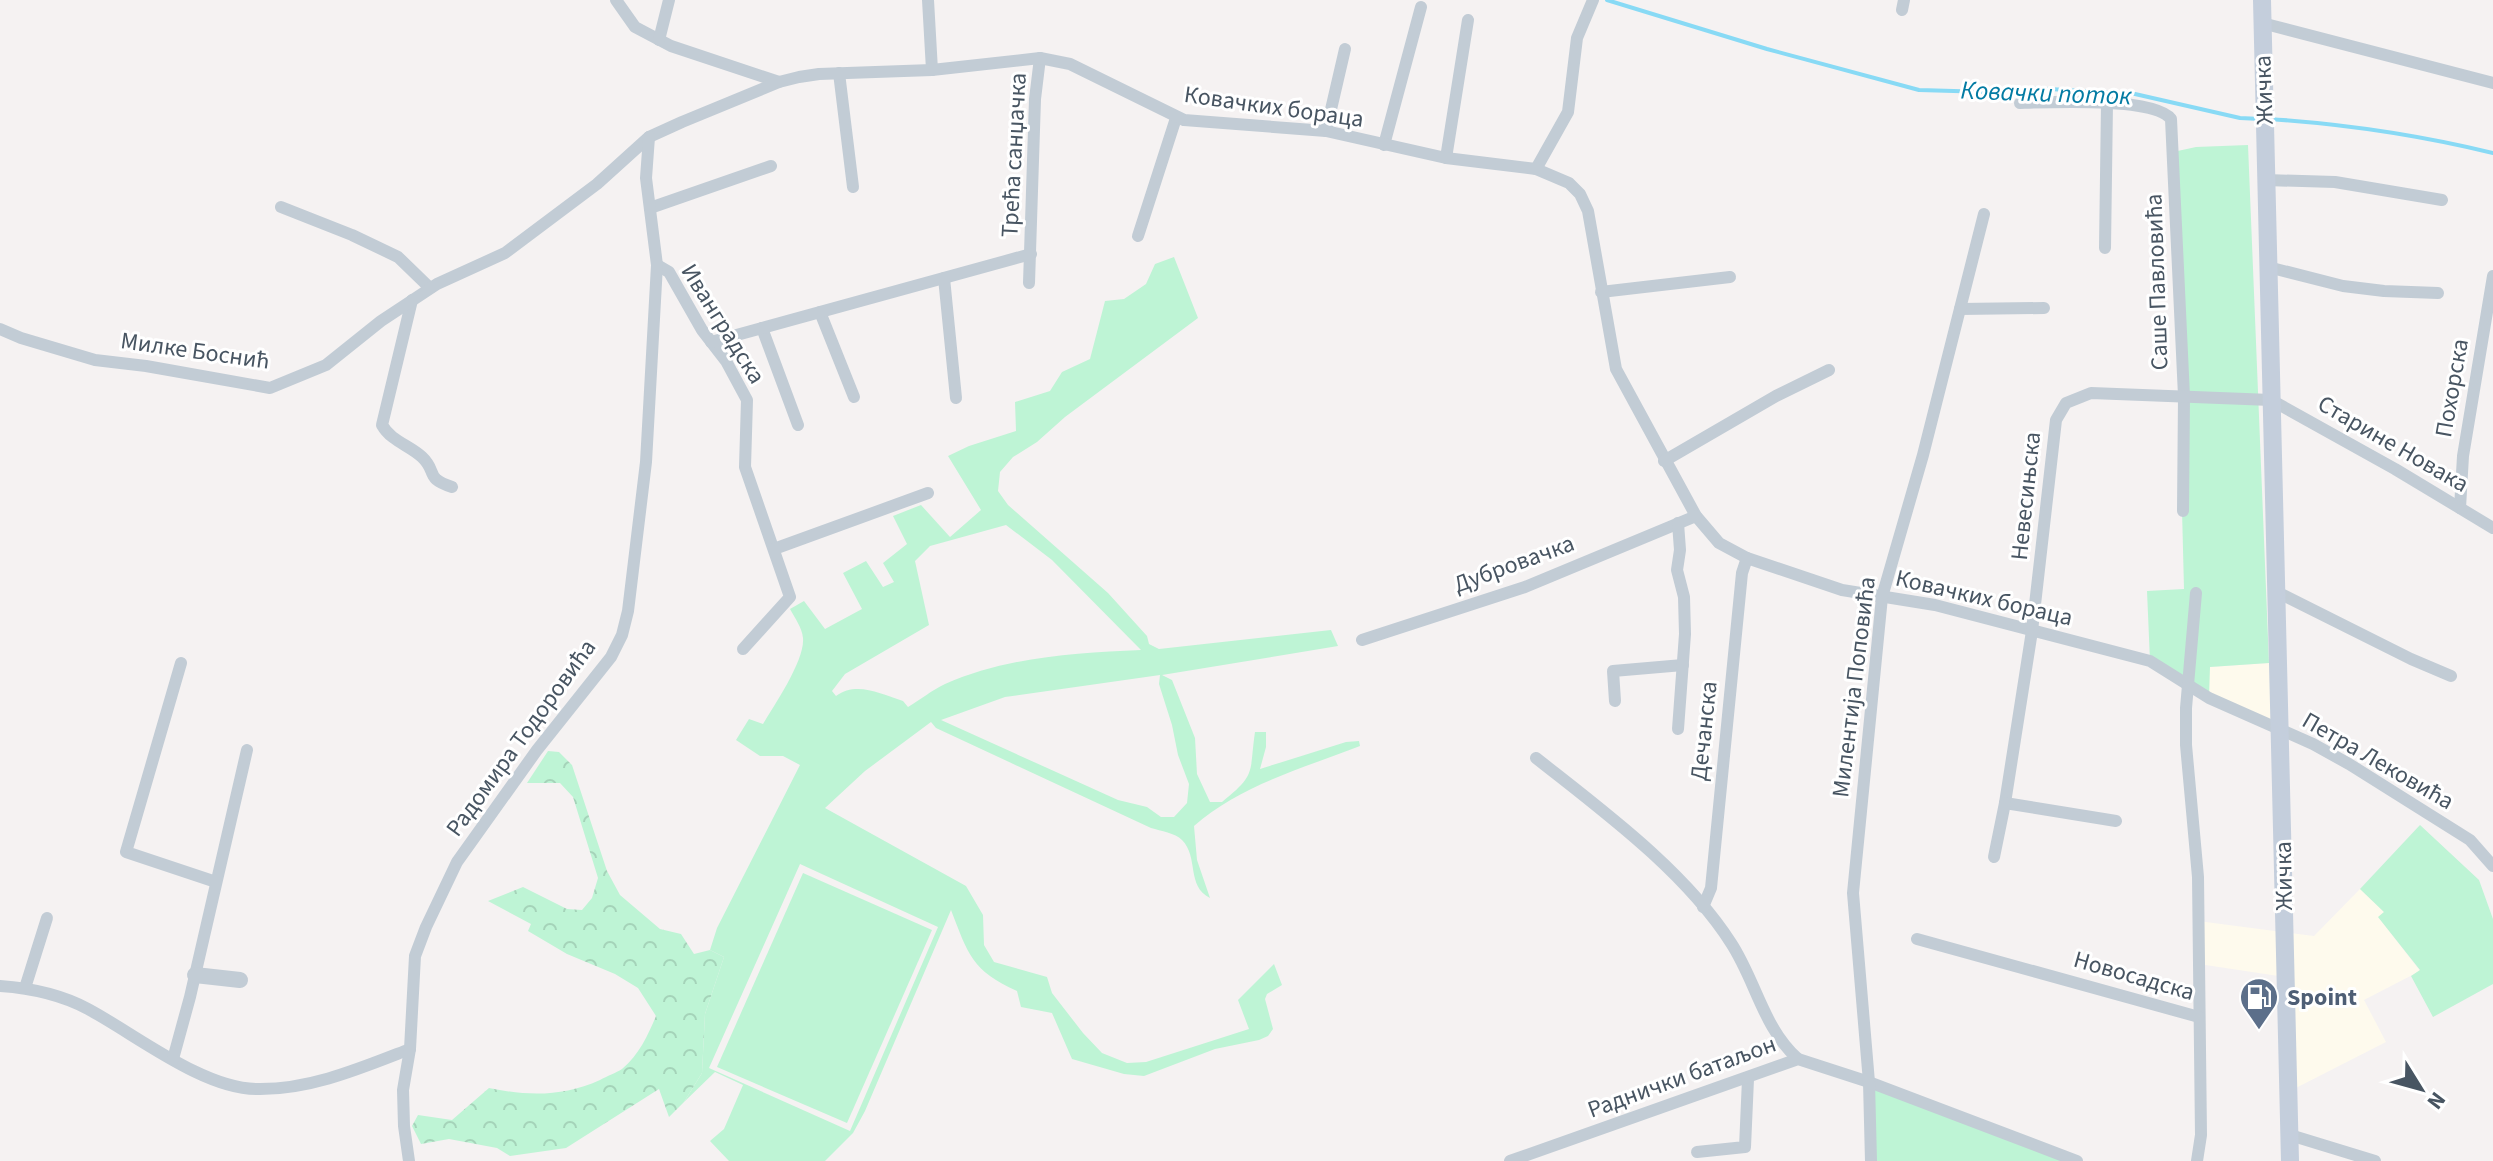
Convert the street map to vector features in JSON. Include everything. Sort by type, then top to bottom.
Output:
[{"type":"main road","name":"Жичка","points":[[2262,0],[2290,1161]]},
{"type":"street","name":"Ковачких бораца","points":[[616,0],[635,27],[659,40],[708,60],[779,82]]},
{"type":"street","points":[[659,40],[669,0]]},
{"type":"street","points":[[928,0],[932,70]]},
{"type":"street","points":[[1536,169],[1568,112],[1577,38],[1590,5]]},
{"type":"street","points":[[1384,145],[1421,7]]},
{"type":"street","points":[[1446,158],[1468,20]]},
{"type":"street","points":[[2262,23],[2493,83]]},
{"type":"street","points":[[1326,131],[1345,49]]},
{"type":"street","name":"Ковачких бораца","points":[[649,137],[779,82],[809,75],[932,70],[1040,58],[1070,64],[1176,118],[1216,124],[1326,131],[1446,158],[1536,169],[1569,183],[1580,194],[1593,233],[1616,369],[1696,516],[1719,543],[1747,558],[1842,590],[1935,605],[2150,661],[2209,698],[2280,731]]},
{"type":"street","name":"Трећа санџачка","points":[[1029,283],[1035,99],[1040,58]]},
{"type":"street","points":[[839,73],[853,187]]},
{"type":"street","name":"Саше Павловића","points":[[2020,103],[2107,103],[2154,109],[2164,112],[2171,119],[2184,396],[2183,511]]},
{"type":"street","name":"Саше Павловића","points":[[2105,248],[2107,103]]},
{"type":"street","points":[[1138,236],[1176,118]]},
{"type":"street","name":"Радомира Тодоровића","points":[[409,1161],[403,1090],[410,1049],[415,956],[426,927],[457,862],[537,750],[611,657],[622,635],[628,611],[646,462],[657,265],[646,178],[649,137]]},
{"type":"street","name":"Милке Боснић","points":[[0,329],[95,360],[270,388],[326,365],[381,321],[430,288],[505,253],[597,184],[649,137]]},
{"type":"street","points":[[650,208],[771,166]]},
{"type":"street","points":[[2266,180],[2335,182],[2442,200]]},
{"type":"street","points":[[281,207],[398,257],[430,288]]},
{"type":"street","name":"Милентија Поповића","points":[[1869,1082],[1853,893],[1882,597],[1923,455],[1984,214]]},
{"type":"street","name":"Трећа санџачка","points":[[711,342],[1031,254]]},
{"type":"street","name":"Иванградска","points":[[657,265],[669,272],[747,400],[745,467],[790,597],[743,649]]},
{"type":"street","points":[[2268,267],[2343,286],[2438,293]]},
{"type":"street","name":"Похорска","points":[[2460,508],[2463,456],[2493,276]]},
{"type":"street","points":[[1601,292],[1730,277]]},
{"type":"street","points":[[944,278],[956,398]]},
{"type":"street","points":[[412,300],[382,425],[387,434],[425,459],[437,482],[452,487]]},
{"type":"street","points":[[1960,309],[2044,308]]},
{"type":"street","points":[[820,312],[854,397]]},
{"type":"street","points":[[762,328],[798,425]]},
{"type":"street","points":[[1664,461],[1776,396],[1829,370]]},
{"type":"street","name":"Невесињска","points":[[1994,857],[2032,631],[2056,420],[2060,411],[2066,403],[2091,393],[2271,400]]},
{"type":"street","name":"Старине Новака","points":[[2271,400],[2493,528]]},
{"type":"street","points":[[774,549],[928,493]]},
{"type":"street","name":"Дубровачка","points":[[1362,640],[1525,587],[1696,516]]},
{"type":"street","points":[[1678,523],[1680,550],[1677,570],[1684,597],[1678,729]]},
{"type":"street","name":"Дечанска","points":[[1703,907],[1711,888],[1742,573],[1747,558]]},
{"type":"street","points":[[2277,592],[2451,676]]},
{"type":"street","points":[[2196,593],[2186,745],[2197,855],[2199,1017]]},
{"type":"street","points":[[181,663],[126,852],[216,882]]},
{"type":"street","points":[[1615,701],[1613,671],[1683,665]]},
{"type":"street","name":"Петра Лековића","points":[[2280,731],[2313,744],[2349,764],[2470,840],[2492,862]]},
{"type":"street","points":[[173,1059],[247,750]]},
{"type":"street","points":[[1536,758],[1629,832],[1703,907],[1732,944],[1779,1039],[1798,1059]]},
{"type":"street","points":[[2005,803],[2116,821]]},
{"type":"street","points":[[25,988],[47,918]]},
{"type":"street","name":"Новосадска","points":[[1917,939],[2199,1017],[2201,1135],[2197,1161]]},
{"type":"street","points":[[195,975],[240,980]]},
{"type":"street","points":[[0,986],[25,988],[85,1008],[208,1078],[255,1090],[313,1083],[410,1049]]},
{"type":"street","name":"Раднички батаљон","points":[[1510,1161],[1798,1059],[1869,1082],[2077,1161]]},
{"type":"street","points":[[1697,1152],[1745,1147],[1748,1079]]},
{"type":"street","points":[[1869,1082],[1871,1161]]},
{"type":"street","points":[[2290,1135],[2375,1161]]},
{"type":"shaded area","points":[[2269,663],[2272,727],[2209,698],[2209,667]]},
{"type":"shaded area","points":[[2360,889],[2384,912],[2379,918],[2420,971],[2364,1000],[2386,1042],[2288,1092],[2285,977],[2199,964],[2198,921],[2314,936]]},
{"type":"green space","points":[[2248,145],[2269,663],[2210,667],[2209,698],[2150,661],[2147,591],[2184,589],[2173,152],[2196,147]]},
{"type":"green space","points":[[1174,257],[1198,318],[1065,417],[1037,442],[1013,457],[1000,472],[998,491],[1008,505],[1108,593],[1147,636],[1149,644],[1159,649],[1331,630],[1338,646],[1162,675],[1172,680],[1195,738],[1197,774],[1210,802],[1222,802],[1246,778],[1251,765],[1255,732],[1266,732],[1266,747],[1260,769],[1346,742],[1359,741],[1360,746],[1252,788],[1194,826],[1197,860],[1210,898],[1198,886],[1187,847],[1179,838],[1151,828],[936,728],[931,722],[865,771],[825,808],[966,886],[983,915],[984,945],[994,962],[1047,977],[1052,993],[1102,1053],[1127,1063],[1146,1062],[1249,1029],[1238,1000],[1274,964],[1282,985],[1267,994],[1265,999],[1273,1029],[1268,1036],[1259,1040],[1215,1049],[1144,1076],[1124,1074],[1072,1059],[1052,1013],[1021,1007],[1017,991],[990,976],[974,960],[951,910],[853,1133],[825,1161],[729,1161],[710,1141],[724,1129],[743,1085],[715,1072],[684,1102],[702,1073],[705,1014],[724,957],[710,950],[717,928],[800,765],[783,756],[760,756],[736,740],[749,719],[763,724],[799,658],[803,638],[790,609],[804,601],[825,629],[862,609],[843,573],[866,561],[883,587],[894,582],[883,563],[907,544],[893,516],[921,505],[950,537],[981,510],[948,456],[1016,431],[1015,402],[1050,391],[1062,372],[1090,359],[1105,301],[1124,299],[1146,284],[1155,264]],"holes":[[[1006,525],[1052,560],[1141,650],[1016,662],[945,684],[908,707],[903,701],[869,690],[852,689],[836,696],[832,691],[845,674],[929,625],[915,561],[930,546]],[[1160,675],[1159,684],[1189,784],[1187,803],[1174,817],[1161,817],[1147,807],[1118,800],[941,720],[1005,697]],[[800,864],[938,927],[850,1131],[709,1068]]]},
{"type":"green space","points":[[548,751],[559,752],[572,765],[607,871],[620,895],[660,929],[681,934],[694,954],[710,950],[724,957],[705,1014],[702,1073],[684,1102],[669,1117],[659,1089],[566,1148],[510,1156],[497,1148],[449,1139],[421,1144],[412,1126],[418,1115],[452,1120],[489,1088],[517,1093],[558,1092],[586,1086],[620,1070],[638,1051],[656,1016],[638,988],[615,974],[567,954],[528,931],[531,924],[488,901],[523,887],[567,909],[582,910],[592,898],[598,878],[573,797],[560,783],[527,783]]},
{"type":"green space","points":[[2420,825],[2479,880],[2493,919],[2493,984],[2433,1017],[2411,976],[2420,970],[2378,917],[2384,912],[2360,889]]},
{"type":"green space","points":[[803,873],[932,930],[847,1123],[717,1067]]},
{"type":"green space","points":[[1869,1082],[2071,1161],[1871,1161]]},
{"type":"waterway","name":"Ковачки поток","points":[[1607,0],[1767,49],[1919,90],[1988,92],[2031,88],[2135,94],[2240,118],[2261,119]]},
{"type":"waterway","name":"Ковачки поток","points":[[2269,119],[2382,131],[2493,153]]},
{"type":"place","name":"Spoint","points":[[2259,1031]]}]
